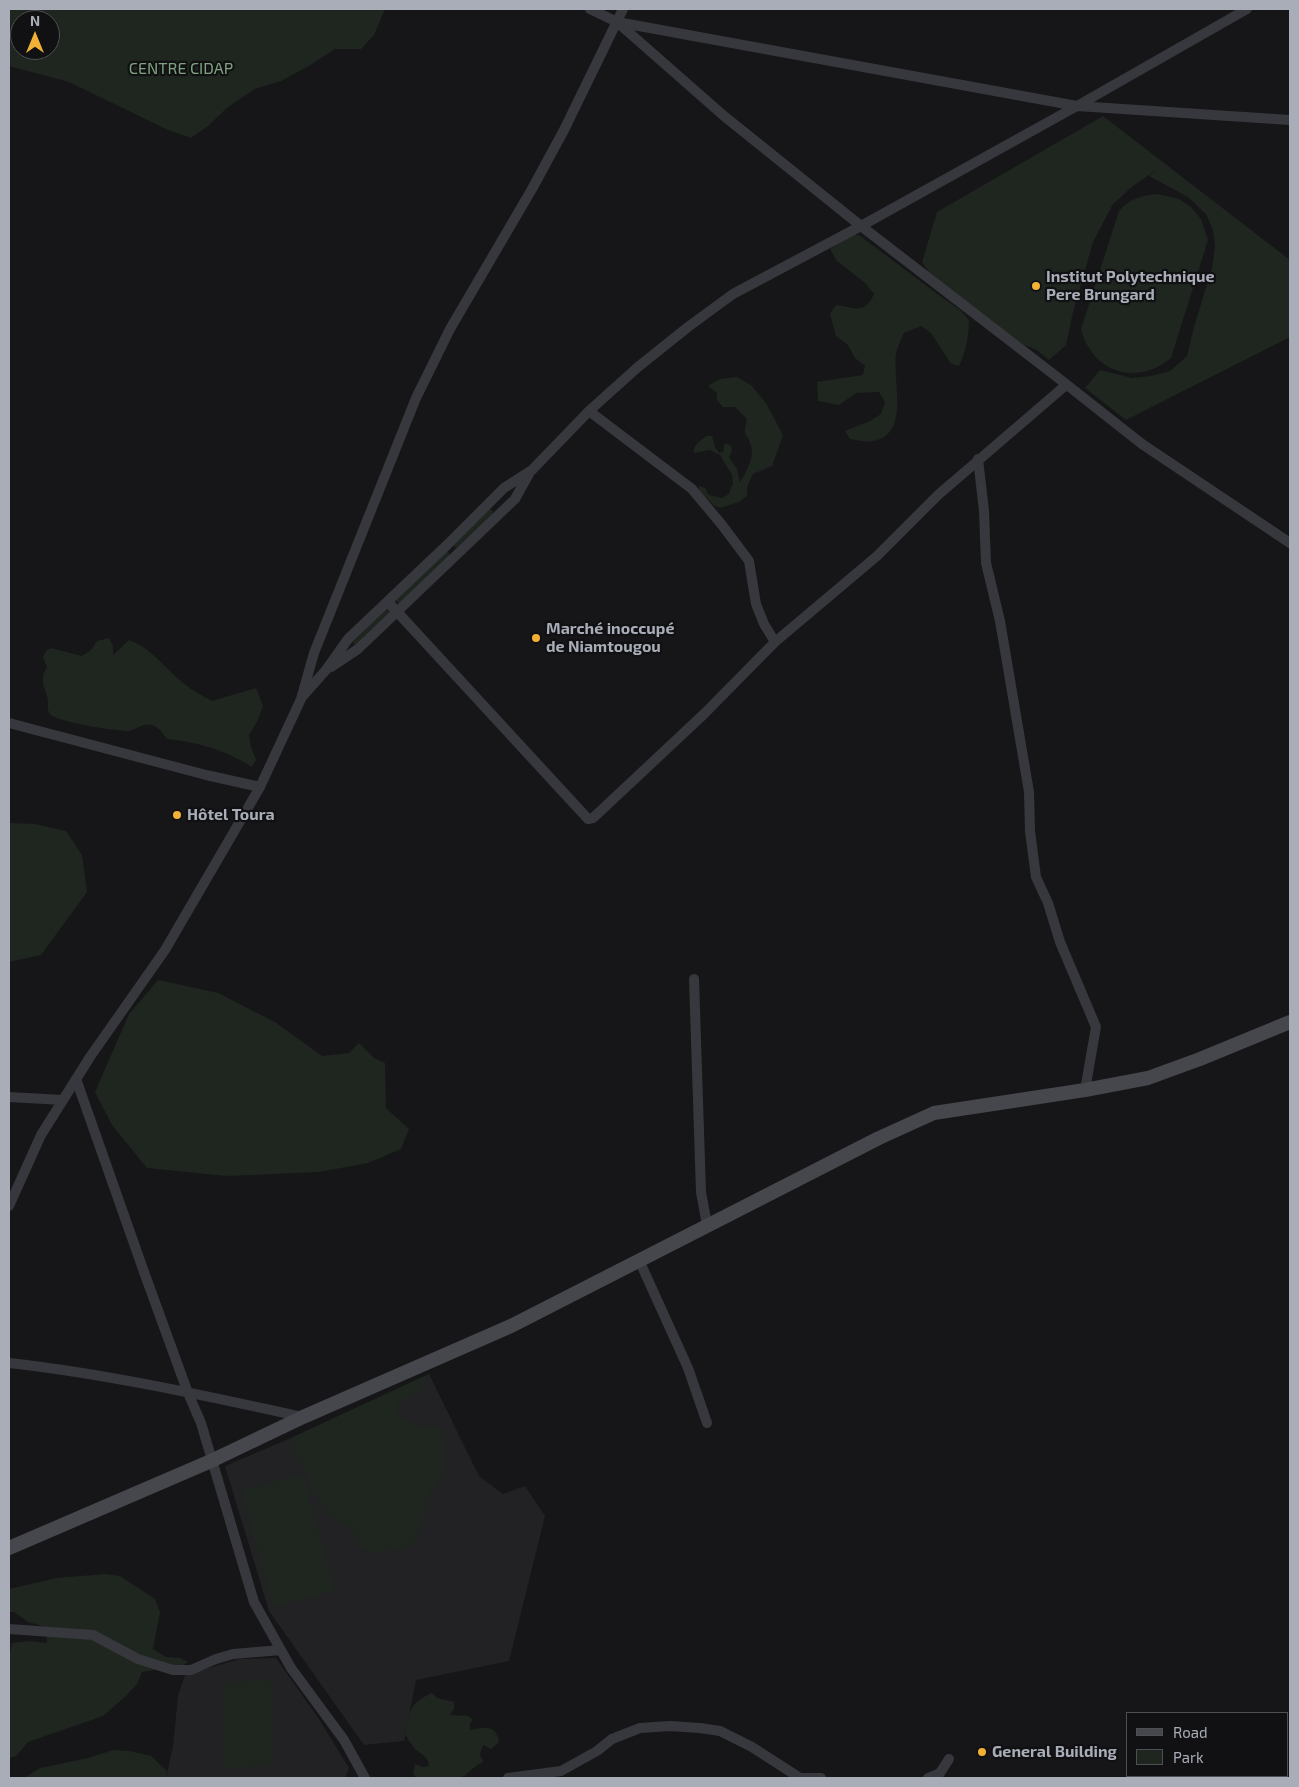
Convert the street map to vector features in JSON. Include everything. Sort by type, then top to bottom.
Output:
[{"type":"main road","points":[[9,1548],[211,1461],[303,1417],[511,1326],[707,1225],[934,1113],[1085,1090],[1148,1078],[1290,1022]]},
{"type":"street","points":[[590,9],[617,22],[1077,106],[1290,120]]},
{"type":"street","points":[[9,1206],[41,1135],[76,1079],[165,950],[260,787],[301,699],[314,653],[416,398],[450,329],[532,189],[564,130],[623,9]]},
{"type":"street","points":[[326,670],[358,649],[500,513],[515,498],[532,470],[589,411],[638,367],[733,294],[861,226],[1247,9]]},
{"type":"street","points":[[617,22],[724,116],[861,226],[1142,444],[1290,543]]},
{"type":"street","points":[[388,602],[588,818],[593,818],[704,714],[775,642],[877,556],[938,495],[1066,385]]},
{"type":"street","points":[[589,411],[692,489],[722,525],[748,561],[756,604],[764,624],[775,642]]},
{"type":"street","points":[[978,459],[984,511],[986,563],[1000,621],[1029,792],[1030,831],[1036,877],[1048,903],[1060,942],[1096,1027],[1085,1090]]},
{"type":"street","points":[[301,699],[326,670],[348,639],[504,488],[532,470]]},
{"type":"street","points":[[490,501],[500,513]]},
{"type":"street","points":[[447,545],[456,554]]},
{"type":"street","points":[[9,723],[206,775],[260,787]]},
{"type":"street","points":[[694,979],[701,1192],[707,1225]]},
{"type":"street","points":[[76,1079],[188,1393],[201,1423],[254,1602],[291,1668],[344,1740],[365,1778]]},
{"type":"street","points":[[9,1097],[63,1100]]},
{"type":"street","points":[[639,1260],[688,1368],[707,1423]]},
{"type":"street","points":[[9,1363],[36,1366],[188,1393],[303,1417]]},
{"type":"street","points":[[9,1629],[93,1636],[138,1659],[173,1670],[191,1670],[233,1654],[282,1650]]},
{"type":"street","points":[[508,1778],[561,1771],[597,1751],[612,1739],[640,1728],[670,1726],[720,1731],[752,1747],[800,1778],[821,1778]]},
{"type":"street","points":[[928,1778],[940,1773],[949,1759]]},
{"type":"shaded area","points":[[429,1374],[479,1476],[503,1494],[525,1486],[545,1516],[509,1661],[416,1680],[404,1741],[364,1745],[269,1611],[225,1466],[293,1437]]},
{"type":"shaded area","points":[[276,1658],[319,1719],[349,1768],[345,1778],[166,1778],[173,1746],[178,1696],[185,1675],[240,1659]]},
{"type":"green space","name":"CENTRE CIDAP","points":[[9,9],[385,9],[374,35],[361,49],[335,49],[281,81],[255,89],[228,107],[208,126],[191,138],[168,130],[69,82],[9,66]]},
{"type":"green space","name":"Institut Polytechnique Pere Brungard","points":[[1103,116],[1290,260],[1290,337],[1126,420],[1085,388],[1100,370],[1132,378],[1151,376],[1170,371],[1187,356],[1212,268],[1215,246],[1213,230],[1206,214],[1188,197],[1149,176],[1156,170],[1133,186],[1113,204],[1093,242],[1073,312],[1066,345],[1049,360],[1035,349],[1024,345],[932,276],[922,262],[937,212]]},
{"type":"green space","points":[[1158,194],[1179,199],[1191,207],[1201,219],[1208,240],[1171,358],[1158,367],[1144,372],[1130,373],[1105,365],[1095,356],[1087,344],[1081,329],[1119,211],[1127,203],[1137,198]]},
{"type":"green space","points":[[852,235],[859,235],[959,309],[969,320],[967,343],[959,366],[951,364],[931,333],[921,326],[904,333],[898,346],[895,365],[896,417],[892,428],[885,437],[871,442],[850,439],[845,431],[870,421],[881,414],[885,402],[879,392],[856,393],[839,405],[818,401],[817,382],[863,375],[865,366],[855,358],[848,345],[836,336],[830,314],[836,305],[862,308],[870,301],[874,294],[865,283],[837,261],[830,249]]},
{"type":"green space","points":[[737,377],[751,385],[766,403],[783,435],[772,466],[753,474],[747,487],[747,496],[739,502],[720,508],[713,505],[699,490],[699,486],[705,488],[709,495],[722,498],[729,494],[733,483],[732,475],[720,455],[710,450],[694,453],[694,448],[707,436],[712,436],[719,453],[723,452],[725,443],[731,446],[732,451],[729,457],[737,469],[740,483],[752,455],[751,446],[745,432],[747,419],[735,407],[723,407],[717,400],[717,393],[708,386],[720,379]]},
{"type":"green space","points":[[489,509],[492,510],[493,514],[455,547],[453,545]]},
{"type":"green space","points":[[446,551],[449,553],[449,556],[400,603],[397,602],[396,600]]},
{"type":"green space","points":[[387,608],[392,610],[354,646],[353,642]]},
{"type":"green space","points":[[109,638],[113,646],[113,655],[129,640],[137,643],[151,653],[185,685],[212,701],[256,688],[263,706],[257,722],[249,735],[256,760],[252,767],[232,756],[211,748],[167,739],[159,729],[152,725],[121,731],[74,723],[50,714],[43,681],[43,674],[47,667],[43,657],[47,650],[51,648],[82,656],[91,650],[97,641]]},
{"type":"green space","points":[[9,823],[35,824],[66,831],[82,855],[87,892],[41,955],[9,962]]},
{"type":"green space","points":[[158,980],[218,993],[275,1022],[322,1056],[349,1053],[359,1043],[374,1058],[385,1063],[386,1108],[409,1129],[401,1149],[368,1163],[319,1172],[226,1176],[147,1168],[112,1125],[95,1092],[129,1014]]},
{"type":"green space","points":[[429,1374],[421,1390],[397,1404],[398,1417],[418,1426],[440,1429],[445,1443],[442,1456],[442,1476],[425,1499],[424,1514],[414,1542],[403,1548],[375,1553],[362,1549],[353,1531],[329,1513],[311,1491],[307,1474],[295,1457],[293,1437]]},
{"type":"green space","points":[[303,1474],[335,1591],[273,1607],[241,1490]]},
{"type":"green space","points":[[106,1574],[120,1576],[155,1599],[160,1612],[153,1649],[166,1657],[180,1658],[188,1662],[182,1666],[142,1672],[137,1684],[103,1716],[28,1742],[16,1756],[9,1758],[9,1657],[12,1643],[30,1641],[47,1643],[46,1627],[28,1622],[14,1612],[9,1612],[9,1589],[57,1578]]},
{"type":"green space","points":[[271,1680],[273,1766],[224,1768],[222,1682]]},
{"type":"green space","points":[[432,1693],[437,1698],[454,1702],[454,1709],[450,1715],[468,1716],[473,1720],[470,1723],[470,1730],[489,1728],[495,1732],[499,1742],[491,1749],[483,1745],[480,1754],[483,1762],[459,1778],[416,1778],[413,1774],[415,1764],[423,1767],[429,1766],[426,1757],[414,1748],[405,1734],[408,1719],[415,1704]]},
{"type":"green space","points":[[113,1750],[129,1751],[151,1756],[167,1771],[166,1778],[24,1778],[40,1768],[88,1758]]},
{"type":"place","name":"Institut Polytechnique Pere Brungard","points":[[1036,286]]},
{"type":"place","name":"Marché inoccupé de Niamtougou","points":[[536,638]]},
{"type":"place","name":"Hôtel Toura","points":[[177,815]]},
{"type":"place","name":"General Building","points":[[982,1752]]}]
